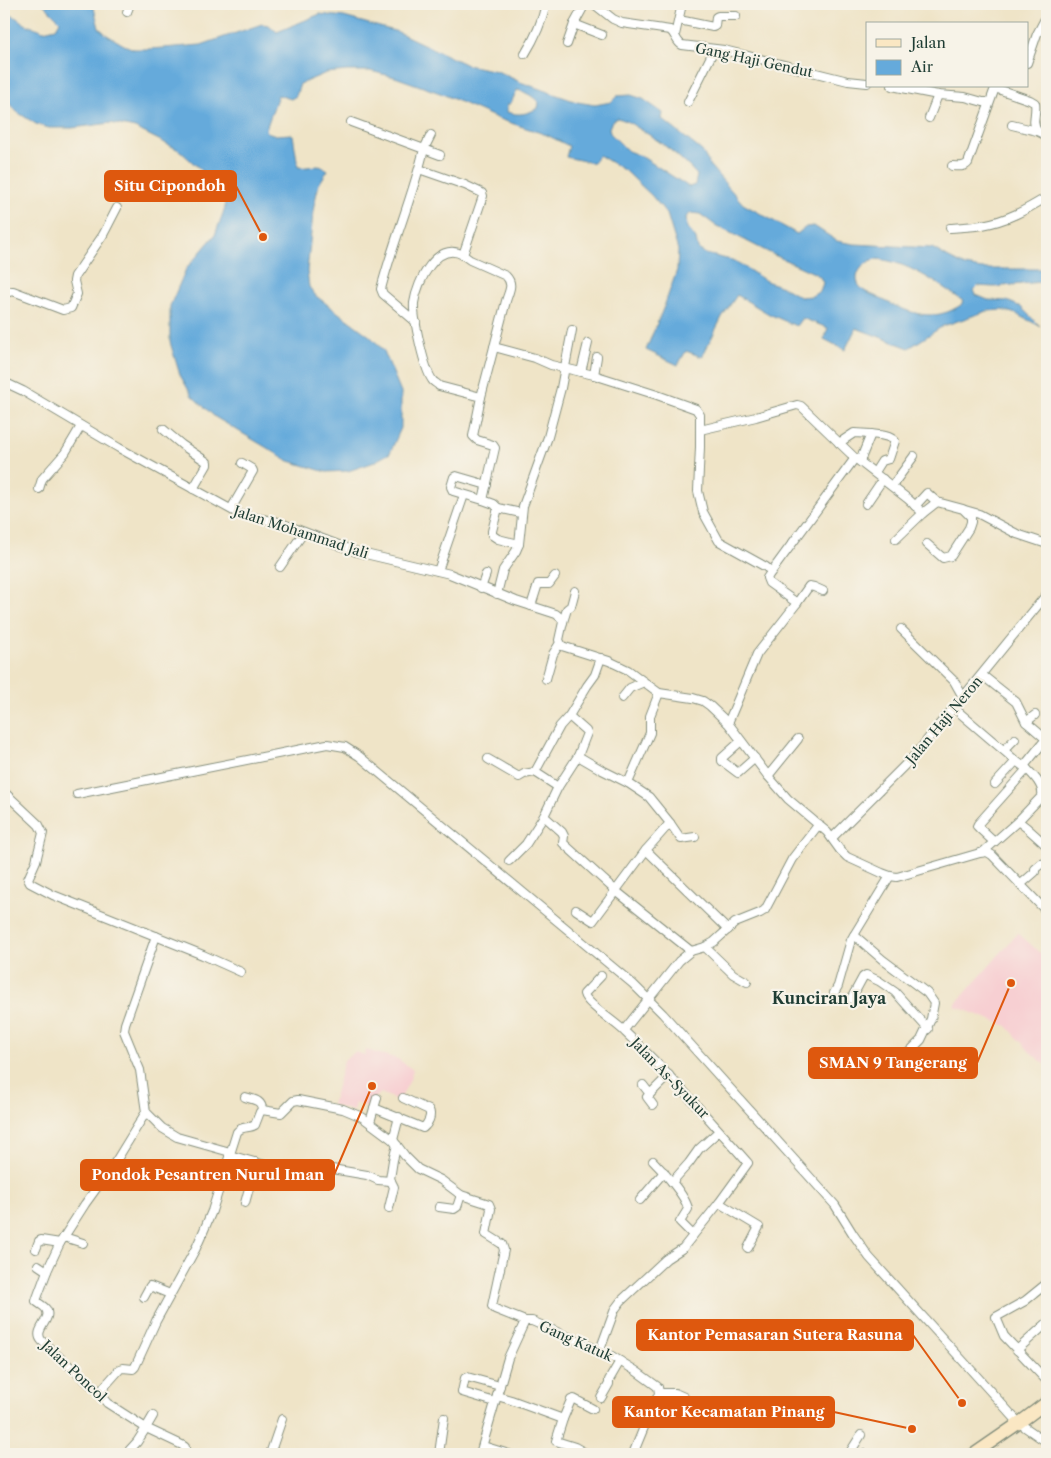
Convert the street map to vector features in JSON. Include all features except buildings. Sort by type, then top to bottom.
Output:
[{"type":"main road","points":[[974,1454],[1047,1402]]},
{"type":"street","points":[[128,12],[130,4]]},
{"type":"street","points":[[525,54],[542,20],[546,4]]},
{"type":"street","points":[[567,44],[574,24],[585,4]]},
{"type":"street","name":"Gang Haji Gendut","points":[[594,4],[613,19],[622,23],[666,29],[673,32],[682,45],[724,50],[848,81],[866,83]]},
{"type":"street","points":[[675,35],[682,4]]},
{"type":"street","points":[[1028,60],[1037,34],[1047,15]]},
{"type":"street","points":[[679,20],[713,27],[718,16],[736,16]]},
{"type":"street","points":[[574,24],[602,35]]},
{"type":"street","points":[[688,102],[714,50]]},
{"type":"street","points":[[901,88],[938,96],[965,97],[989,102]]},
{"type":"street","points":[[952,166],[962,167],[968,163],[994,88]]},
{"type":"street","points":[[1007,89],[1035,103],[1033,121],[1037,131]]},
{"type":"street","points":[[929,118],[938,96]]},
{"type":"street","points":[[351,122],[440,155]]},
{"type":"street","points":[[1012,125],[1037,131],[1047,136]]},
{"type":"street","points":[[416,322],[383,294],[381,289],[424,149],[431,135]]},
{"type":"street","points":[[419,169],[482,193],[463,255]]},
{"type":"street","points":[[950,228],[981,226],[1003,220],[1021,213],[1047,197]]},
{"type":"street","points":[[4,293],[13,291],[63,310],[71,308],[77,294],[74,282],[75,276],[103,234],[117,208]]},
{"type":"street","points":[[481,397],[440,386],[434,382],[426,367],[414,313],[414,302],[423,276],[438,257],[450,251],[459,252],[470,260],[506,276],[511,280],[512,285],[506,301],[481,397],[473,436],[476,440],[493,445],[494,448],[483,500]]},
{"type":"street","points":[[497,594],[503,570],[516,552],[521,537],[521,513],[525,496],[548,438],[561,388],[572,330]]},
{"type":"street","points":[[581,372],[588,342]]},
{"type":"street","points":[[494,347],[535,358],[564,369],[594,375],[657,395],[696,410],[700,415],[698,490],[703,512],[720,541],[771,571]]},
{"type":"street","points":[[594,375],[597,357]]},
{"type":"street","name":"Jalan Mohammad Jali","points":[[4,382],[53,408],[193,490],[247,516],[278,522],[377,558],[438,570],[497,594],[556,614],[563,622]]},
{"type":"street","points":[[700,430],[756,417],[798,404],[857,459],[923,513]]},
{"type":"street","points":[[40,489],[42,479],[65,453],[81,426]]},
{"type":"street","points":[[164,429],[188,450],[207,462],[193,490]]},
{"type":"street","points":[[839,443],[854,432],[888,436],[895,441],[889,459],[882,461],[875,472]]},
{"type":"street","points":[[797,603],[769,583],[767,578],[857,459],[871,434]]},
{"type":"street","points":[[892,486],[914,456]]},
{"type":"street","points":[[231,509],[253,471],[242,463]]},
{"type":"street","points":[[487,485],[456,476],[454,477],[451,490],[494,504],[498,508],[521,513]]},
{"type":"street","points":[[866,504],[883,479]]},
{"type":"street","points":[[915,506],[927,493],[937,502],[979,514],[1017,534],[1047,544]]},
{"type":"street","points":[[438,570],[464,495]]},
{"type":"street","points":[[896,539],[937,502]]},
{"type":"street","points":[[498,508],[492,535],[498,539],[519,544]]},
{"type":"street","points":[[927,544],[943,558],[951,556],[971,522],[971,517],[964,509]]},
{"type":"street","points":[[280,567],[304,532]]},
{"type":"street","points":[[481,588],[486,574]]},
{"type":"street","points":[[531,606],[538,584],[549,584],[555,576]]},
{"type":"street","points":[[728,723],[757,654],[809,586],[823,591]]},
{"type":"street","points":[[546,679],[553,654],[560,644],[563,622],[567,609],[571,606],[575,591]]},
{"type":"street","name":"Jalan Haji Neron","points":[[832,838],[914,757],[1047,594]]},
{"type":"street","points":[[901,629],[954,681],[963,697]]},
{"type":"street","points":[[560,644],[601,658],[628,670],[659,693],[693,698],[702,701],[716,710],[788,799],[819,824],[847,857],[890,876],[904,876],[983,852],[989,853],[1047,912]]},
{"type":"street","points":[[535,772],[560,726],[569,716],[595,675],[601,658]]},
{"type":"street","points":[[982,675],[1016,702],[1026,722],[1047,740],[978,824],[977,826],[994,842]]},
{"type":"street","points":[[622,698],[630,688],[644,682]]},
{"type":"street","points":[[628,783],[650,733],[650,716],[659,693]]},
{"type":"street","points":[[954,708],[1035,777],[1043,793],[1018,821],[983,852]]},
{"type":"street","points":[[509,860],[526,844],[578,756],[587,733],[569,716]]},
{"type":"street","points":[[1026,722],[1036,716]]},
{"type":"street","points":[[768,776],[798,739]]},
{"type":"street","points":[[1004,750],[1015,739]]},
{"type":"street","points":[[742,741],[722,758],[722,761],[738,773],[755,758]]},
{"type":"street","points":[[77,794],[327,744],[344,747],[359,756],[633,984],[835,1205],[870,1257],[1019,1423],[1042,1438],[1047,1438]]},
{"type":"street","points":[[578,756],[628,783],[649,797],[681,839],[695,837]]},
{"type":"street","points":[[488,758],[519,778],[524,774],[535,772],[558,787]]},
{"type":"street","points":[[995,784],[1016,761]]},
{"type":"street","points":[[4,792],[39,825],[43,833],[36,861],[28,878],[30,883],[61,898],[241,972]]},
{"type":"street","points":[[544,816],[562,832],[564,836],[563,843],[616,891],[691,951]]},
{"type":"street","points":[[1018,821],[1047,846]]},
{"type":"street","points":[[576,910],[593,921],[646,850],[670,823]]},
{"type":"street","name":"Jalan As-Syukur","points":[[600,1350],[621,1301],[666,1259],[683,1248],[748,1163],[669,1075],[624,1030],[679,961],[691,951],[714,942],[735,923],[765,910],[792,859],[819,824]]},
{"type":"street","points":[[646,850],[728,930]]},
{"type":"street","points":[[1020,885],[1035,872],[1035,869],[1047,863]]},
{"type":"street","points":[[834,993],[854,935],[890,876]]},
{"type":"street","points":[[854,935],[883,960],[927,993],[933,1000],[934,1007],[928,1029],[921,1040],[905,1056]]},
{"type":"street","points":[[156,936],[124,1031],[140,1070],[146,1112],[162,1128],[177,1136],[276,1168],[282,1176],[296,1181],[314,1182],[320,1171],[326,1168],[367,1175],[378,1180],[391,1182]]},
{"type":"street","points":[[705,947],[733,974],[747,982]]},
{"type":"street","points":[[851,999],[863,976],[866,975],[879,980],[895,992],[928,1029]]},
{"type":"street","points":[[600,976],[584,995],[600,1012],[624,1030]]},
{"type":"street","points":[[653,1105],[647,1097],[669,1075]]},
{"type":"street","points":[[643,1086],[650,1094]]},
{"type":"street","points":[[101,1394],[104,1387],[120,1369],[131,1369],[136,1366],[156,1321],[196,1248],[212,1211],[239,1129],[255,1125],[262,1110],[260,1101],[245,1097]]},
{"type":"street","points":[[370,1122],[377,1098]]},
{"type":"street","points":[[374,1108],[423,1128],[426,1126],[430,1116],[429,1110],[403,1098]]},
{"type":"street","points":[[262,1110],[281,1114],[293,1101],[298,1100],[343,1110],[362,1117],[395,1142],[418,1169],[442,1180],[461,1194],[489,1204],[491,1206],[486,1234],[504,1247],[492,1306],[525,1321]]},
{"type":"street","points":[[38,1265],[47,1270],[62,1240],[116,1161],[146,1112]]},
{"type":"street","points":[[389,1208],[394,1187],[391,1182],[392,1162],[399,1117]]},
{"type":"street","points":[[672,1182],[699,1149],[720,1131]]},
{"type":"street","points":[[653,1160],[672,1182],[687,1205],[688,1209],[680,1222],[693,1235]]},
{"type":"street","points":[[245,1203],[256,1162]]},
{"type":"street","points":[[640,1200],[664,1172]]},
{"type":"street","points":[[440,1207],[454,1209],[457,1207],[461,1194]]},
{"type":"street","points":[[718,1203],[759,1227],[748,1248]]},
{"type":"street","points":[[36,1249],[39,1241],[42,1240],[83,1243]]},
{"type":"street","name":"Jalan Poncol","points":[[47,1270],[36,1301],[46,1310],[47,1314],[39,1338],[63,1362],[101,1394],[113,1408],[146,1428],[182,1444],[185,1447],[185,1454]]},
{"type":"street","points":[[1047,1289],[1046,1284],[1025,1301],[996,1317],[1004,1336],[1047,1381]]},
{"type":"street","points":[[144,1297],[150,1286],[170,1294]]},
{"type":"street","name":"Gang Katuk","points":[[482,1450],[510,1353],[525,1321],[532,1321],[600,1350],[656,1385],[659,1393]]},
{"type":"street","points":[[1017,1350],[1047,1323]]},
{"type":"street","points":[[601,1398],[620,1361]]},
{"type":"street","points":[[500,1386],[476,1380],[471,1395],[511,1400],[563,1419]]},
{"type":"street","points":[[633,1454],[659,1393],[675,1393],[684,1397]]},
{"type":"street","points":[[587,1454],[575,1448],[555,1443],[571,1400],[574,1399],[593,1409]]},
{"type":"street","points":[[126,1454],[137,1442],[154,1416]]},
{"type":"street","points":[[439,1454],[444,1418]]},
{"type":"street","points":[[270,1454],[282,1419]]},
{"type":"street","points":[[849,1454],[861,1435]]},
{"type":"street","points":[[482,1450],[509,1454]]},
{"type":"shaded area","points":[[1018,933],[1047,959],[1047,1066],[1030,1052],[1007,1026],[954,1006]]},
{"type":"shaded area","points":[[366,1050],[398,1059],[413,1070],[399,1101],[381,1093],[374,1098],[369,1108],[355,1103],[353,1111],[332,1105],[344,1060],[355,1052],[365,1055]]},
{"type":"water","points":[[4,4],[9,4],[6,10],[7,15],[13,16],[27,25],[43,31],[56,28],[60,21],[43,4],[93,4],[99,28],[107,35],[134,49],[201,45],[262,24],[269,25],[277,32],[320,14],[344,17],[398,32],[467,65],[497,71],[520,82],[577,102],[595,105],[611,102],[617,96],[631,95],[643,99],[663,113],[662,119],[702,151],[711,167],[743,204],[797,234],[806,227],[814,226],[837,241],[854,244],[932,248],[965,266],[982,269],[1043,269],[1044,276],[1040,282],[994,287],[978,286],[974,290],[976,295],[988,300],[1007,301],[1021,307],[1040,326],[1003,310],[987,311],[943,326],[909,348],[856,328],[845,350],[824,339],[828,328],[802,318],[796,326],[769,314],[737,295],[722,317],[702,357],[686,351],[678,365],[646,350],[677,270],[678,250],[667,214],[652,196],[627,172],[599,155],[593,163],[566,157],[569,146],[547,135],[499,119],[440,93],[395,77],[370,71],[326,73],[300,84],[296,96],[291,99],[278,95],[266,129],[267,132],[276,135],[293,135],[298,167],[321,166],[328,170],[319,184],[314,205],[307,271],[309,287],[316,296],[371,337],[384,351],[401,392],[401,428],[390,453],[372,463],[348,471],[326,472],[289,461],[215,417],[192,396],[180,375],[170,342],[170,306],[186,269],[215,235],[225,208],[224,196],[219,186],[179,150],[135,128],[111,123],[72,128],[49,128],[36,124],[17,112],[4,97]],"holes":[[[517,90],[529,95],[539,103],[538,108],[519,114],[507,112],[507,105],[511,103]],[[617,118],[628,122],[669,149],[697,175],[695,185],[689,187],[641,156],[628,151],[610,133],[609,128],[612,121]],[[691,213],[700,214],[715,225],[814,273],[820,277],[823,283],[820,291],[812,296],[800,297],[785,288],[766,281],[735,261],[706,254],[698,249],[696,239],[687,227],[686,217]],[[875,259],[886,260],[910,268],[963,301],[961,305],[952,310],[935,315],[918,314],[901,308],[866,292],[859,285],[857,276],[862,267]]]},
{"type":"place","name":"Situ Cipondoh","points":[[263,237]]},
{"type":"place","name":"SMAN 9 Tangerang","points":[[1011,983]]},
{"type":"place","name":"Pondok Pesantren Nurul Iman","points":[[372,1086]]},
{"type":"place","name":"Kantor Pemasaran Sutera Rasuna","points":[[962,1403]]},
{"type":"place","name":"Kantor Kecamatan Pinang","points":[[912,1429]]},
{"type":"district","name":"Kunciran Jaya","points":[[829,998]]}]
